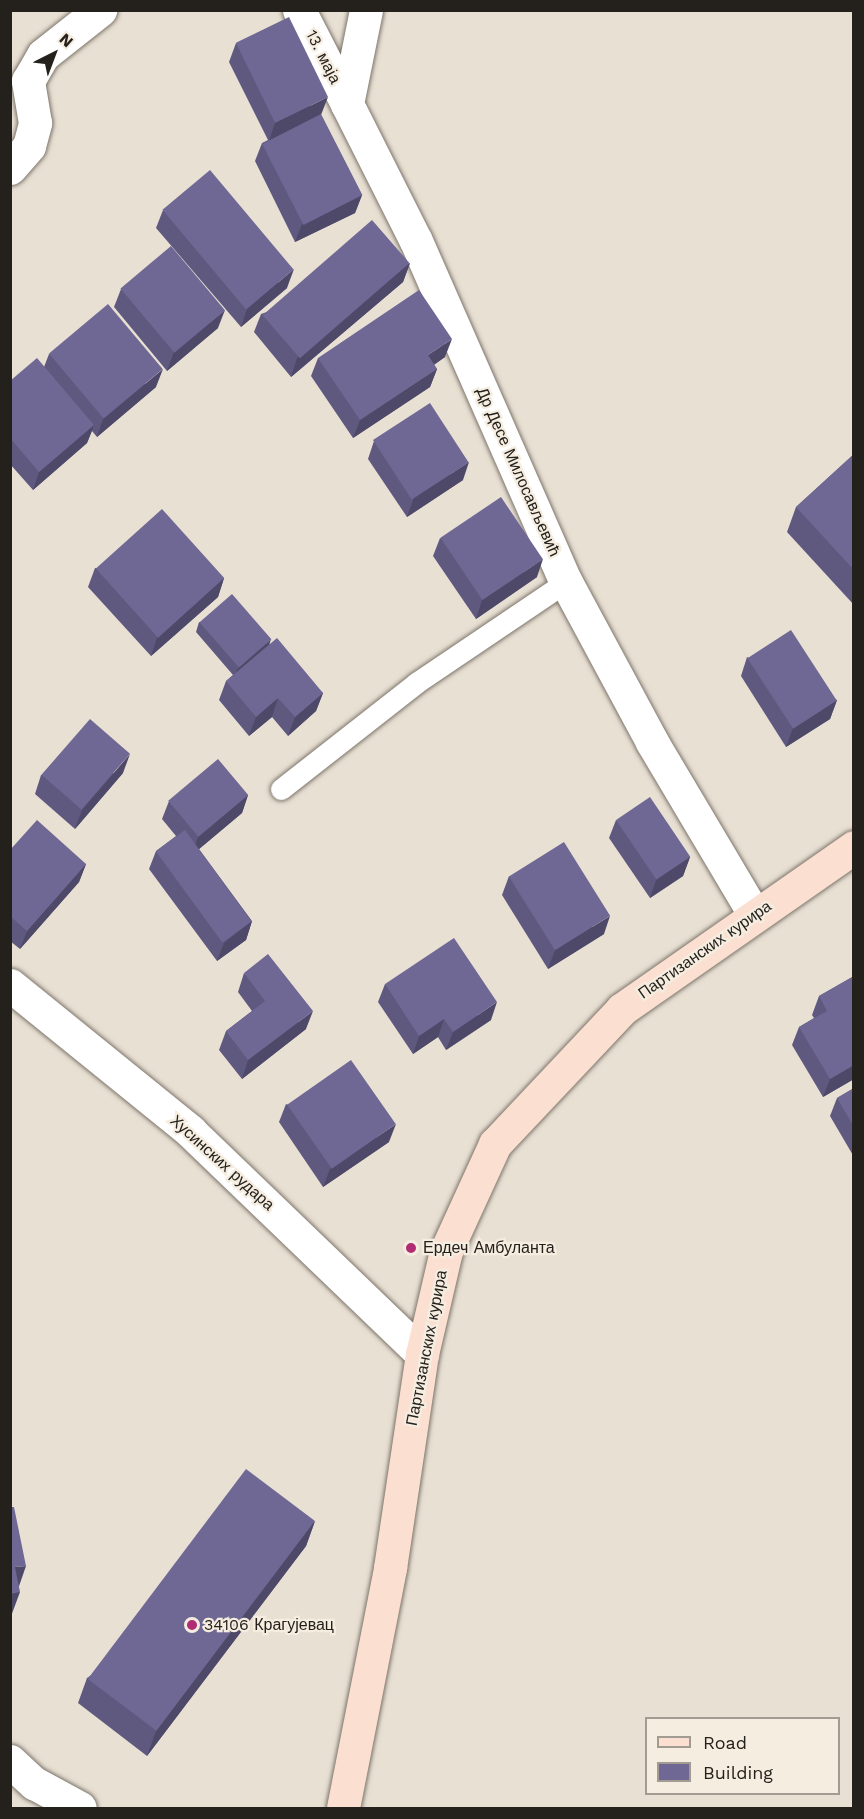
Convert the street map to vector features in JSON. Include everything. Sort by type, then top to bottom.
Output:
[{"type":"street","points":[[10,168],[29,146],[35,123],[28,81],[43,55],[100,10]]},
{"type":"street","name":"13. маја","points":[[300,10],[347,104]]},
{"type":"street","points":[[347,104],[366,10]]},
{"type":"street","name":"Др Десе Милосављевић","points":[[347,104],[416,241],[566,582],[652,742],[754,914]]},
{"type":"street","name":"Партизанских курира","points":[[343,1809],[390,1568],[422,1354],[446,1251],[495,1144],[622,1009],[754,914],[854,847]]},
{"type":"street","name":"Хусинских рудара","points":[[10,985],[190,1131],[422,1354]]},
{"type":"street","points":[[10,1761],[34,1783],[80,1809]]},
{"type":"lane","points":[[281,789],[416,683],[566,582]]},
{"type":"building","points":[[289,17],[328,97],[275,123],[236,43]]},
{"type":"building","points":[[321,114],[362,195],[304,225],[262,144]]},
{"type":"building","points":[[210,170],[294,270],[246,309],[163,210]]},
{"type":"building","points":[[372,220],[409,263],[300,358],[263,315]]},
{"type":"building","points":[[171,246],[225,310],[174,353],[120,288]]},
{"type":"building","points":[[419,290],[452,339],[428,355],[437,369],[360,420],[318,358]]},
{"type":"building","points":[[108,304],[163,369],[104,419],[49,353]]},
{"type":"building","points":[[37,358],[94,425],[39,472],[10,438],[10,381]]},
{"type":"building","points":[[430,403],[469,463],[412,500],[373,440]]},
{"type":"building","points":[[854,454],[854,570],[796,507]]},
{"type":"building","points":[[501,497],[543,559],[482,600],[440,538]]},
{"type":"building","points":[[162,509],[224,578],[158,638],[96,569]]},
{"type":"building","points":[[232,594],[271,639],[239,667],[200,622]]},
{"type":"building","points":[[791,630],[837,700],[793,729],[747,658]]},
{"type":"building","points":[[277,638],[323,693],[295,717],[278,698],[256,717],[226,681]]},
{"type":"building","points":[[90,719],[130,754],[81,810],[41,775]]},
{"type":"building","points":[[218,759],[248,795],[198,837],[168,801]]},
{"type":"building","points":[[650,797],[690,857],[656,880],[616,820]]},
{"type":"building","points":[[37,820],[86,864],[27,931],[10,916],[10,889],[12,887],[10,886],[10,850]]},
{"type":"building","points":[[185,830],[251,921],[222,943],[156,851]]},
{"type":"building","points":[[564,842],[610,916],[555,950],[509,876]]},
{"type":"building","points":[[454,938],[497,1002],[453,1032],[444,1019],[419,1036],[385,984]]},
{"type":"building","points":[[268,954],[313,1011],[248,1060],[226,1031],[265,1001],[244,973]]},
{"type":"building","points":[[854,976],[854,1065],[830,1079],[799,1027],[827,1011],[819,996]]},
{"type":"building","points":[[351,1060],[396,1124],[332,1169],[287,1105]]},
{"type":"building","points":[[854,1088],[854,1127],[837,1098]]},
{"type":"building","name":"34106 Крагујевац","points":[[246,1469],[315,1521],[156,1731],[88,1679]]},
{"type":"building","points":[[10,1507],[14,1507],[26,1566],[15,1567],[20,1592],[10,1594]]},
{"type":"place","name":"Ердеч Амбуланта","points":[[411,1248]]},
{"type":"place","name":"34106 Крагујевац","points":[[192,1625]]}]
